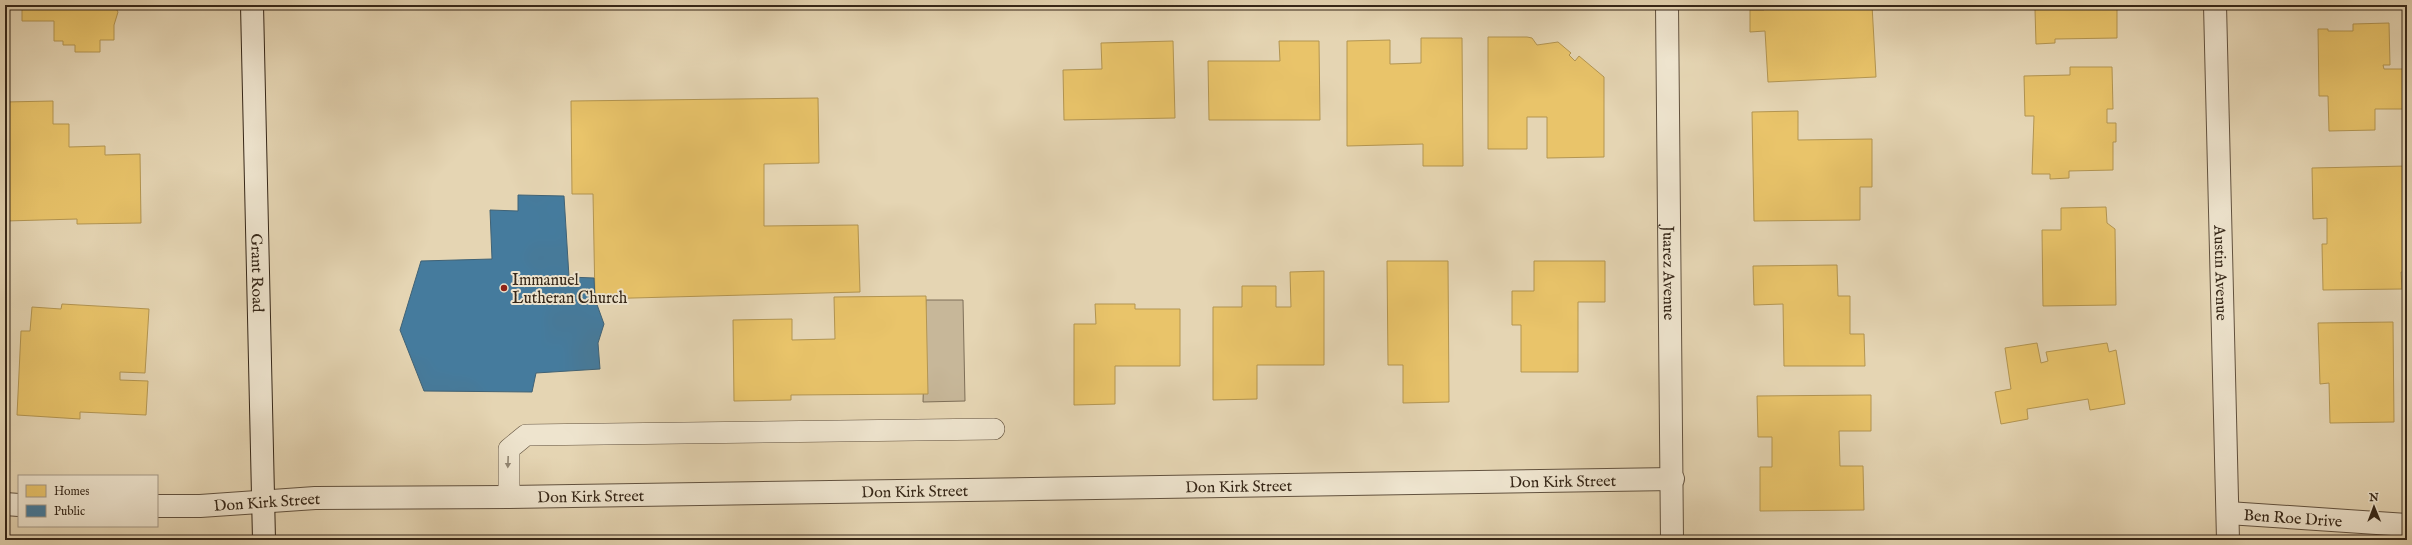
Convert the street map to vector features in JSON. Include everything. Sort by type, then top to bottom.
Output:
[{"type":"street","name":"Grant Road","points":[[252,5],[264,540]]},
{"type":"street","name":"Juarez Avenue","points":[[1667,5],[1673,479],[1672,540]]},
{"type":"street","name":"Austin Avenue","points":[[2214,5],[2228,540]]},
{"type":"street","name":"Don Kirk Street","points":[[158,506],[200,506],[315,498],[509,497],[1673,479]]},
{"type":"street","points":[[5,504],[18,505]]},
{"type":"street","name":"Ben Roe Drive","points":[[2228,513],[2407,525]]},
{"type":"lane","points":[[509,497],[509,449],[526,435],[994,429]]},
{"type":"shaded area","points":[[926,300],[963,300],[965,401],[923,402]]},
{"type":"building: Homes","points":[[22,5],[114,5],[118,12],[114,25],[114,40],[100,40],[100,52],[75,52],[75,45],[63,45],[63,41],[54,41],[54,21],[22,21]]},
{"type":"building: Homes","points":[[1764,5],[1872,5],[1876,77],[1768,82],[1765,31],[1750,32],[1750,10],[1764,10]]},
{"type":"building: Homes","points":[[2031,5],[2117,5],[2117,38],[2055,39],[2055,43],[2036,44],[2035,10]]},
{"type":"building: Homes","points":[[2389,23],[2390,65],[2383,65],[2384,69],[2407,69],[2407,109],[2375,109],[2375,130],[2329,131],[2328,96],[2319,96],[2318,29],[2328,29],[2328,31],[2353,31],[2353,24]]},
{"type":"building: Homes","points":[[1488,37],[1527,37],[1532,38],[1537,45],[1558,42],[1571,53],[1569,55],[1575,61],[1579,56],[1604,77],[1604,157],[1547,158],[1547,117],[1527,117],[1527,149],[1488,149]]},
{"type":"building: Homes","points":[[1421,38],[1462,38],[1463,166],[1423,166],[1423,144],[1347,146],[1347,41],[1390,40],[1390,64],[1421,63]]},
{"type":"building: Homes","points":[[1173,41],[1175,118],[1064,120],[1063,70],[1102,69],[1101,43]]},
{"type":"building: Homes","points":[[1279,41],[1319,41],[1320,120],[1209,120],[1208,61],[1280,61]]},
{"type":"building: Homes","points":[[2070,67],[2112,67],[2113,109],[2107,109],[2107,123],[2116,123],[2116,142],[2113,142],[2113,170],[2069,171],[2069,178],[2050,179],[2050,174],[2032,174],[2034,116],[2025,116],[2024,76],[2070,75]]},
{"type":"building: Homes","points":[[818,98],[819,163],[764,164],[764,226],[858,225],[860,292],[595,299],[593,194],[572,194],[571,101]]},
{"type":"building: Homes","points":[[53,101],[53,124],[69,124],[69,147],[105,146],[105,155],[140,154],[141,223],[77,224],[77,219],[6,221],[5,102]]},
{"type":"building: Homes","points":[[1798,111],[1798,140],[1872,139],[1872,187],[1860,187],[1860,220],[1754,221],[1752,112]]},
{"type":"building: Homes","points":[[2407,166],[2407,272],[2401,272],[2402,289],[2323,290],[2322,244],[2327,244],[2327,218],[2313,219],[2312,168]]},
{"type":"building: Homes","points":[[2106,207],[2107,223],[2115,229],[2116,305],[2043,306],[2042,230],[2061,230],[2061,208]]},
{"type":"building: Homes","points":[[1387,261],[1448,261],[1449,402],[1403,403],[1403,365],[1388,365]]},
{"type":"building: Homes","points":[[1534,261],[1605,261],[1605,302],[1578,302],[1578,372],[1521,372],[1521,325],[1512,325],[1512,291],[1534,291]]},
{"type":"building: Homes","points":[[1837,265],[1838,296],[1850,296],[1850,334],[1864,334],[1865,366],[1784,366],[1783,304],[1754,305],[1753,266]]},
{"type":"building: Homes","points":[[1324,271],[1324,365],[1257,365],[1257,399],[1213,400],[1213,307],[1242,307],[1242,286],[1276,286],[1276,307],[1291,307],[1290,272]]},
{"type":"building: Homes","points":[[926,296],[928,394],[791,395],[791,400],[734,401],[733,320],[792,319],[792,340],[835,339],[834,297]]},
{"type":"building: Homes","points":[[62,304],[149,309],[145,373],[120,372],[120,380],[148,381],[146,415],[80,412],[80,419],[17,415],[21,331],[30,331],[32,307],[61,309]]},
{"type":"building: Homes","points":[[1095,304],[1135,304],[1135,309],[1180,309],[1180,366],[1115,366],[1115,404],[1074,405],[1074,324],[1096,324]]},
{"type":"building: Homes","points":[[2393,322],[2394,422],[2330,423],[2329,383],[2320,384],[2318,323]]},
{"type":"building: Homes","points":[[2037,343],[2041,363],[2048,361],[2046,352],[2107,343],[2109,352],[2116,350],[2125,404],[2090,410],[2088,399],[2027,409],[2028,419],[2001,424],[1995,392],[2011,389],[2005,348]]},
{"type":"building: Homes","points":[[1871,395],[1871,431],[1839,431],[1840,466],[1863,466],[1864,510],[1760,511],[1760,467],[1772,467],[1772,437],[1758,437],[1757,396]]},
{"type":"building: Homes","points":[[1839,536],[1903,536],[1903,540],[1839,540]]},
{"type":"building: Homes","points":[[1813,537],[1813,540],[1760,540],[1760,538]]},
{"type":"building: Public","name":"Immanuel Lutheran Church","points":[[518,195],[564,196],[569,277],[594,278],[595,299],[604,324],[598,343],[600,369],[536,373],[532,392],[424,391],[400,330],[421,261],[492,259],[490,210],[518,211]]},
{"type":"place","name":"Immanuel Lutheran Church","points":[[504,288]]}]
